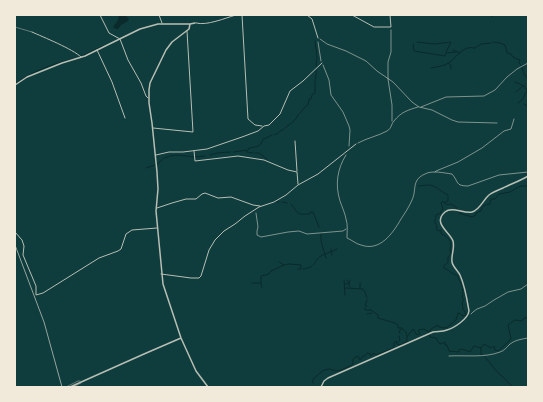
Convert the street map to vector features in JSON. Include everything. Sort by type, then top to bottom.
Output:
[{"type":"street","points":[[100,15],[110,33],[120,39],[128,60],[141,83],[146,96],[149,99]]},
{"type":"street","points":[[159,15],[162,24]]},
{"type":"street","points":[[15,85],[24,78],[81,57],[140,29],[162,24],[199,24],[214,22],[236,15]]},
{"type":"street","points":[[242,15],[248,119],[255,125],[269,125],[280,114],[290,90],[304,81],[322,63]]},
{"type":"street","points":[[307,15],[312,19],[318,38]]},
{"type":"street","points":[[352,15],[374,27],[391,27],[390,15]]},
{"type":"street","points":[[190,24],[190,28],[174,40],[167,48],[150,83],[149,99],[158,183],[156,208],[161,274],[164,288],[181,338],[196,372],[208,387]]},
{"type":"street","points":[[153,128],[193,132],[187,31]]},
{"type":"street","points":[[32,32],[71,50],[81,57]]},
{"type":"street","points":[[97,50],[112,82],[125,118]]},
{"type":"street","points":[[156,155],[169,152],[207,149],[258,131],[264,126]]},
{"type":"street","points":[[295,141],[298,185]]},
{"type":"street","points":[[161,274],[199,278],[201,276],[209,250],[215,240],[224,231],[256,209],[274,202],[286,195],[298,185],[318,174],[356,144]]},
{"type":"street","points":[[194,151],[195,161],[238,156],[264,160],[297,172]]},
{"type":"street","points":[[321,387],[327,378],[433,332],[450,329],[467,316],[469,311],[464,285],[452,263],[453,242],[451,237],[443,228],[441,223],[442,216],[446,211],[450,210],[474,211],[481,206],[488,196],[528,176]]},
{"type":"street","points":[[156,208],[186,199],[196,199],[205,193],[218,198],[231,197],[252,205],[261,206]]},
{"type":"street","points":[[15,232],[22,240],[24,246],[23,255],[36,286],[36,295],[43,293],[99,258],[121,249],[126,234],[132,230],[158,228]]},
{"type":"street","points":[[70,387],[181,338]]},
{"type":"lane","points":[[15,27],[32,32]]},
{"type":"lane","points":[[66,387],[78,381],[82,381]]},
{"type":"lane","points":[[73,387],[82,381]]},
{"type":"path","points":[[356,144],[388,130],[392,126],[392,105],[388,79],[388,62],[392,52],[391,27]]},
{"type":"path","points":[[318,38],[366,61],[376,71],[393,82],[412,102],[419,107],[437,112],[458,122],[496,123]]},
{"type":"path","points":[[318,38],[322,63],[329,80],[331,95],[343,112],[349,126],[350,139],[348,151]]},
{"type":"path","points":[[392,122],[400,114],[407,110],[446,97],[484,96],[490,94],[507,77],[522,65],[528,63]]},
{"type":"path","points":[[346,155],[338,171],[337,180],[339,200],[346,217],[347,238],[369,247],[383,242],[390,236],[412,200],[417,180],[424,174],[434,172],[458,162],[482,148],[497,136],[511,129],[514,119]]},
{"type":"path","points":[[434,172],[454,175],[460,186],[468,186],[499,175],[528,172]]},
{"type":"path","points":[[256,209],[258,227],[257,235],[261,237],[288,232],[299,231],[307,234],[343,231],[347,229]]},
{"type":"path","points":[[472,314],[476,309],[485,306],[508,292],[528,284]]},
{"type":"path","points":[[449,356],[482,356],[502,352],[514,342],[528,338]]},
{"type":"water","points":[[119,15],[125,15],[129,19],[118,29],[116,29],[113,27],[118,20]]},
{"type":"waterway","points":[[315,41],[317,57],[316,67]]},
{"type":"waterway","points":[[417,42],[435,44],[451,42],[446,52]]},
{"type":"waterway","points":[[493,42],[505,45],[507,53],[511,54]]},
{"type":"waterway","points":[[475,48],[481,44],[491,43]]},
{"type":"waterway","points":[[414,44],[414,51],[445,56],[446,53],[456,52]]},
{"type":"waterway","points":[[82,56],[103,46]]},
{"type":"waterway","points":[[431,68],[448,63],[467,48],[475,48]]},
{"type":"waterway","points":[[453,50],[460,53]]},
{"type":"waterway","points":[[511,55],[520,60],[519,63],[521,65]]},
{"type":"waterway","points":[[15,84],[28,75],[43,68],[73,59]]},
{"type":"waterway","points":[[449,63],[451,69]]},
{"type":"waterway","points":[[522,67],[524,74],[528,79]]},
{"type":"waterway","points":[[300,113],[308,105],[309,99],[311,99],[312,95],[315,93],[316,70]]},
{"type":"waterway","points":[[515,82],[524,86],[528,91]]},
{"type":"waterway","points":[[516,92],[523,86]]},
{"type":"waterway","points":[[518,103],[522,100],[527,91]]},
{"type":"waterway","points":[[285,128],[294,121],[299,114]]},
{"type":"waterway","points":[[279,132],[284,129]]},
{"type":"waterway","points":[[274,135],[278,133]]},
{"type":"waterway","points":[[264,139],[272,135]]},
{"type":"waterway","points":[[248,150],[249,148],[260,145],[263,139]]},
{"type":"waterway","points":[[234,152],[247,150],[247,152],[253,153]]},
{"type":"waterway","points":[[210,155],[230,152]]},
{"type":"waterway","points":[[255,153],[259,153],[267,159]]},
{"type":"waterway","points":[[165,158],[175,155],[194,157]]},
{"type":"waterway","points":[[195,157],[205,156]]},
{"type":"waterway","points":[[157,164],[162,160]]},
{"type":"waterway","points":[[146,168],[155,165]]},
{"type":"waterway","points":[[418,186],[431,185],[436,187],[448,195],[448,201],[444,203]]},
{"type":"waterway","points":[[313,383],[313,379],[324,370],[341,370],[352,365],[353,359],[358,356],[360,360],[367,353],[371,354],[371,356],[374,353],[376,355],[393,348],[396,341],[397,344],[401,345],[407,342],[407,337],[413,329],[418,335],[420,334],[418,330],[424,329],[429,332],[438,325],[439,327],[446,328],[456,320],[458,313],[463,316],[466,315],[463,309],[462,302],[464,300],[462,298],[462,287],[458,276],[443,267],[448,262],[448,257],[451,254],[451,244],[448,238],[441,234],[441,230],[438,231],[436,228],[436,215],[441,213],[443,209],[441,203],[443,201],[447,204],[451,204],[456,207],[459,213],[472,217],[481,211],[484,206],[490,204],[491,199],[495,199],[499,194],[510,192],[520,186],[528,186]]},
{"type":"waterway","points":[[282,202],[287,203]]},
{"type":"waterway","points":[[291,204],[299,213],[310,214],[313,212],[319,227]]},
{"type":"waterway","points":[[321,233],[321,241],[326,258]]},
{"type":"waterway","points":[[331,249],[332,255]]},
{"type":"waterway","points":[[303,269],[311,267],[321,256],[337,249]]},
{"type":"waterway","points":[[279,262],[284,265]]},
{"type":"waterway","points":[[252,283],[261,283],[261,276],[269,274],[271,271],[284,265],[301,265],[301,269],[298,269]]},
{"type":"waterway","points":[[344,280],[345,295]]},
{"type":"waterway","points":[[347,280],[350,287]]},
{"type":"waterway","points":[[345,284],[349,284],[350,280]]},
{"type":"waterway","points":[[261,283],[262,288]]},
{"type":"waterway","points":[[360,283],[360,288]]},
{"type":"waterway","points":[[345,288],[363,289],[367,298]]},
{"type":"waterway","points":[[367,300],[365,305],[367,306],[364,309],[371,310],[378,315],[378,318],[395,323],[398,325],[398,328],[402,328],[406,332],[407,336]]},
{"type":"waterway","points":[[367,314],[372,313]]},
{"type":"waterway","points":[[430,335],[430,337],[436,338],[441,344],[445,342],[445,345],[447,345],[449,351],[459,352],[459,350],[462,349],[470,352],[474,346],[481,348],[484,344],[491,348],[494,346],[495,350],[498,351],[511,339],[508,325],[515,320],[522,321],[528,317]]},
{"type":"waterway","points":[[400,333],[399,331],[402,329]]},
{"type":"waterway","points":[[398,342],[400,340],[399,336]]},
{"type":"waterway","points":[[481,348],[481,355],[483,355]]},
{"type":"waterway","points":[[485,357],[499,374],[513,387]]},
{"type":"railway","points":[[15,245],[44,322],[62,387]]}]
